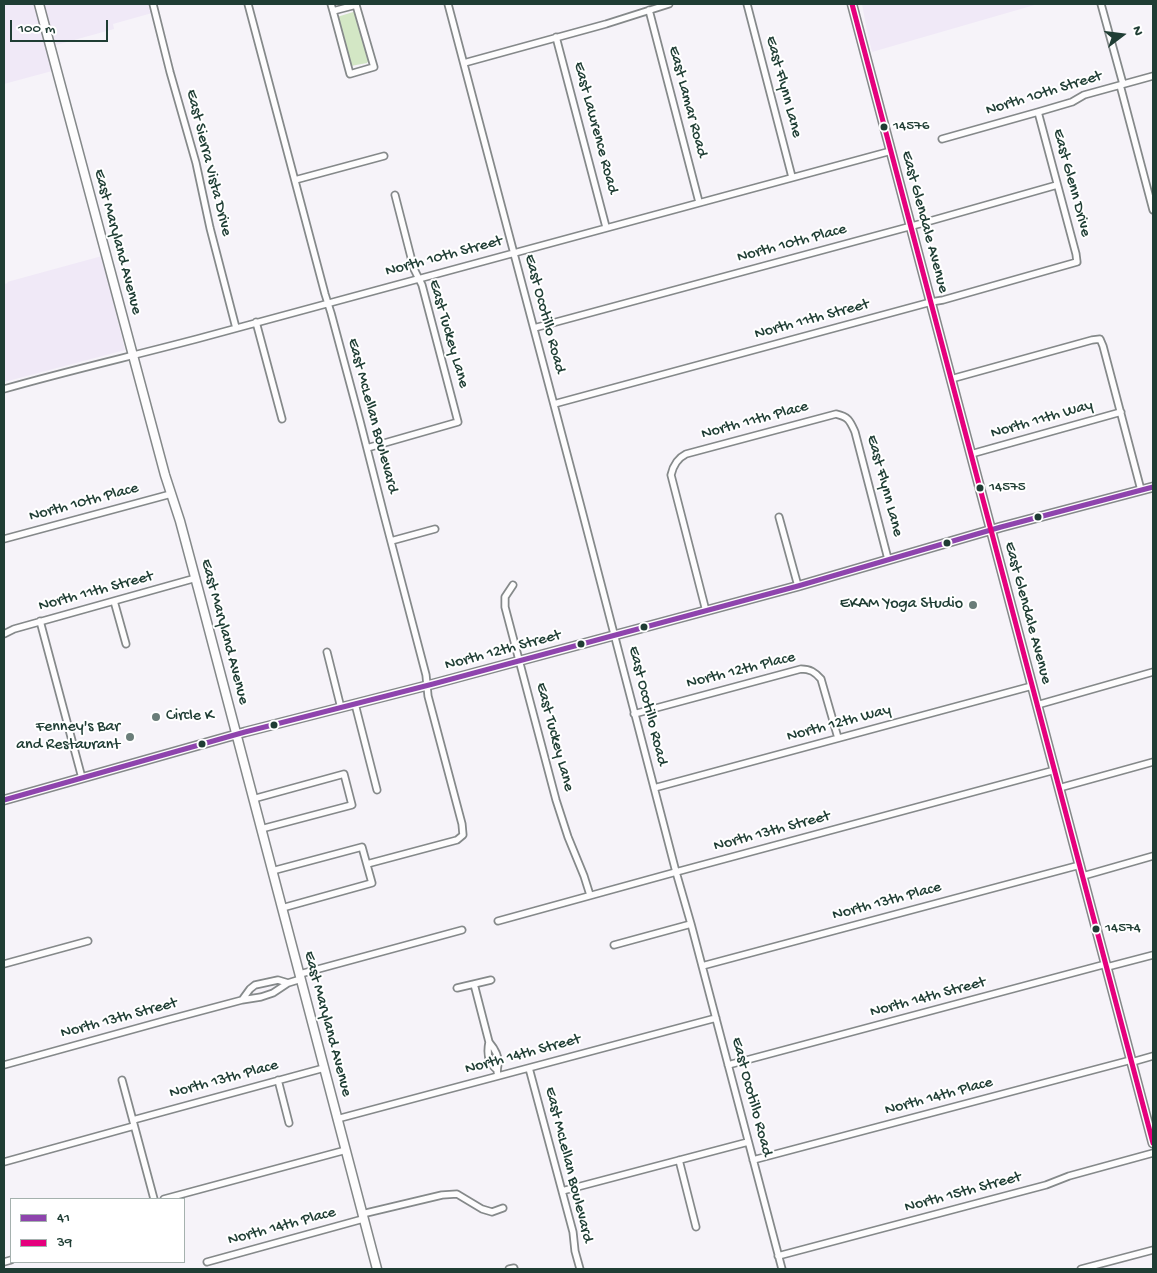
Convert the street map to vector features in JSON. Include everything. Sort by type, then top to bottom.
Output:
[{"type":"street","name":"East Maryland Avenue","points":[[39,4],[170,494],[180,521],[196,578],[377,1269]]},
{"type":"street","name":"East Sierra Vista Drive","points":[[154,4],[170,72],[196,163],[210,228],[236,328]]},
{"type":"street","name":"East McLellan Boulevard","points":[[248,4],[367,448],[426,675],[428,696],[462,824],[463,835],[456,840],[367,864]]},
{"type":"street","points":[[331,4],[350,74],[374,67],[356,5],[344,6],[333,11]]},
{"type":"street","name":"East Ocotillo Road","points":[[448,4],[782,1269]]},
{"type":"street","points":[[464,63],[606,24],[670,4]]},
{"type":"street","name":"East Flynn Lane","points":[[747,4],[792,177]]},
{"type":"street","name":"East Glendale Avenue","points":[[852,4],[1153,1143]]},
{"type":"street","points":[[1101,4],[1153,210]]},
{"type":"street","name":"East Lamar Road","points":[[648,10],[699,202]]},
{"type":"street","name":"East Lawrence Road","points":[[556,37],[606,227]]},
{"type":"street","name":"North 10th Street","points":[[942,139],[1072,102],[1084,95],[1153,76]]},
{"type":"street","name":"East Glenn Drive","points":[[1038,112],[1076,254],[1076,262]]},
{"type":"street","name":"North 10th Street","points":[[4,388],[236,328],[891,151]]},
{"type":"street","points":[[295,180],[384,156]]},
{"type":"street","name":"North 10th Place","points":[[534,328],[1057,185]]},
{"type":"street","name":"East Tuckey Lane","points":[[367,448],[458,422],[422,285],[414,269],[394,195]]},
{"type":"street","name":"North 11th Street","points":[[554,404],[961,295],[1076,262]]},
{"type":"street","points":[[256,322],[282,419]]},
{"type":"street","points":[[951,379],[1100,339],[1140,490]]},
{"type":"street","name":"North 11th Way","points":[[971,454],[1120,412]]},
{"type":"street","name":"North 11th Place","points":[[706,611],[672,481],[672,468],[686,454],[836,414],[845,416],[850,421]]},
{"type":"street","name":"East Flynn Lane","points":[[850,421],[855,432],[888,559]]},
{"type":"street","name":"North 12th Street","points":[[4,800],[236,735],[798,586],[991,530],[1153,487]]},
{"type":"street","name":"North 10th Place","points":[[4,539],[170,494]]},
{"type":"street","points":[[780,517],[798,586]]},
{"type":"street","points":[[391,541],[434,529]]},
{"type":"street","name":"North 11th Street","points":[[4,634],[40,621],[196,578]]},
{"type":"street","name":"East Tuckey Lane","points":[[513,585],[505,597],[505,607],[556,800],[590,895]]},
{"type":"street","points":[[114,601],[126,644]]},
{"type":"street","points":[[40,621],[82,778]]},
{"type":"street","points":[[327,652],[341,708]]},
{"type":"street","name":"North 12th Place","points":[[634,714],[801,669],[807,669],[815,672],[821,678],[838,738]]},
{"type":"street","points":[[1037,705],[1153,672]]},
{"type":"street","name":"North 12th Way","points":[[654,788],[1032,686]]},
{"type":"street","points":[[355,704],[377,790]]},
{"type":"street","points":[[1059,788],[1153,762]]},
{"type":"street","name":"North 13th Street","points":[[498,921],[1054,770]]},
{"type":"street","points":[[253,798],[344,774],[352,805],[261,830]]},
{"type":"street","points":[[272,871],[362,847],[367,864],[372,883],[282,908]]},
{"type":"street","points":[[1083,876],[1153,856]]},
{"type":"street","name":"North 13th Place","points":[[702,966],[1080,865]]},
{"type":"street","points":[[614,945],[691,924]]},
{"type":"street","name":"North 13th Street","points":[[4,1065],[242,1000],[261,997],[273,993],[301,977],[462,930]]},
{"type":"street","points":[[4,964],[88,941]]},
{"type":"street","name":"North 14th Street","points":[[728,1065],[1153,955]]},
{"type":"street","name":"North 13th Street","points":[[242,1000],[255,985],[278,980],[288,983]]},
{"type":"street","points":[[457,988],[491,980]]},
{"type":"street","points":[[474,984],[489,1042],[495,1049],[498,1062],[496,1069],[498,1076]]},
{"type":"street","name":"North 14th Street","points":[[337,1119],[716,1018]]},
{"type":"street","points":[[489,1042],[487,1051],[491,1065],[496,1069]]},
{"type":"street","points":[[489,1057],[496,1055]]},
{"type":"street","name":"North 14th Place","points":[[753,1160],[1153,1056]]},
{"type":"street","name":"North 13th Place","points":[[4,1162],[324,1068]]},
{"type":"street","name":"East McLellan Boulevard","points":[[529,1068],[573,1232],[580,1269]]},
{"type":"street","points":[[122,1080],[154,1198]]},
{"type":"street","points":[[278,1080],[289,1123]]},
{"type":"street","points":[[562,1192],[748,1142]]},
{"type":"street","points":[[168,1198],[346,1150]]},
{"type":"street","name":"North 15th Street","points":[[778,1256],[1046,1186],[1069,1176],[1153,1153]]},
{"type":"street","points":[[678,1160],[696,1227]]},
{"type":"street","name":"North 14th Place","points":[[207,1262],[442,1194],[457,1194],[482,1209],[492,1212],[503,1208]]},
{"type":"street","points":[[1082,1269],[1153,1250]]},
{"type":"shaded area","points":[[4,4],[34,4],[52,71],[4,84]]},
{"type":"shaded area","points":[[44,4],[149,4],[152,13],[113,24],[114,29],[56,45]]},
{"type":"shaded area","points":[[862,4],[1038,4],[872,52]]},
{"type":"shaded area","points":[[102,256],[125,350],[4,382],[4,284]]},
{"type":"green space","points":[[356,12],[369,60],[367,63],[350,66],[337,17]]},
{"type":"transit line","name":"39","points":[[852,4],[1153,1143]]},
{"type":"transit line","name":"41","points":[[4,800],[245,732],[433,684],[798,586],[1001,527],[1153,487]]},
{"type":"place","name":"14576","points":[[884,127]]},
{"type":"place","name":"14575","points":[[980,488]]},
{"type":"place","name":"EKAM Yoga Studio","points":[[973,605]]},
{"type":"place","name":"Circle K","points":[[156,717]]},
{"type":"place","name":"Fenney's Bar and Restaurant","points":[[130,737]]},
{"type":"place","name":"14574","points":[[1096,929]]}]
